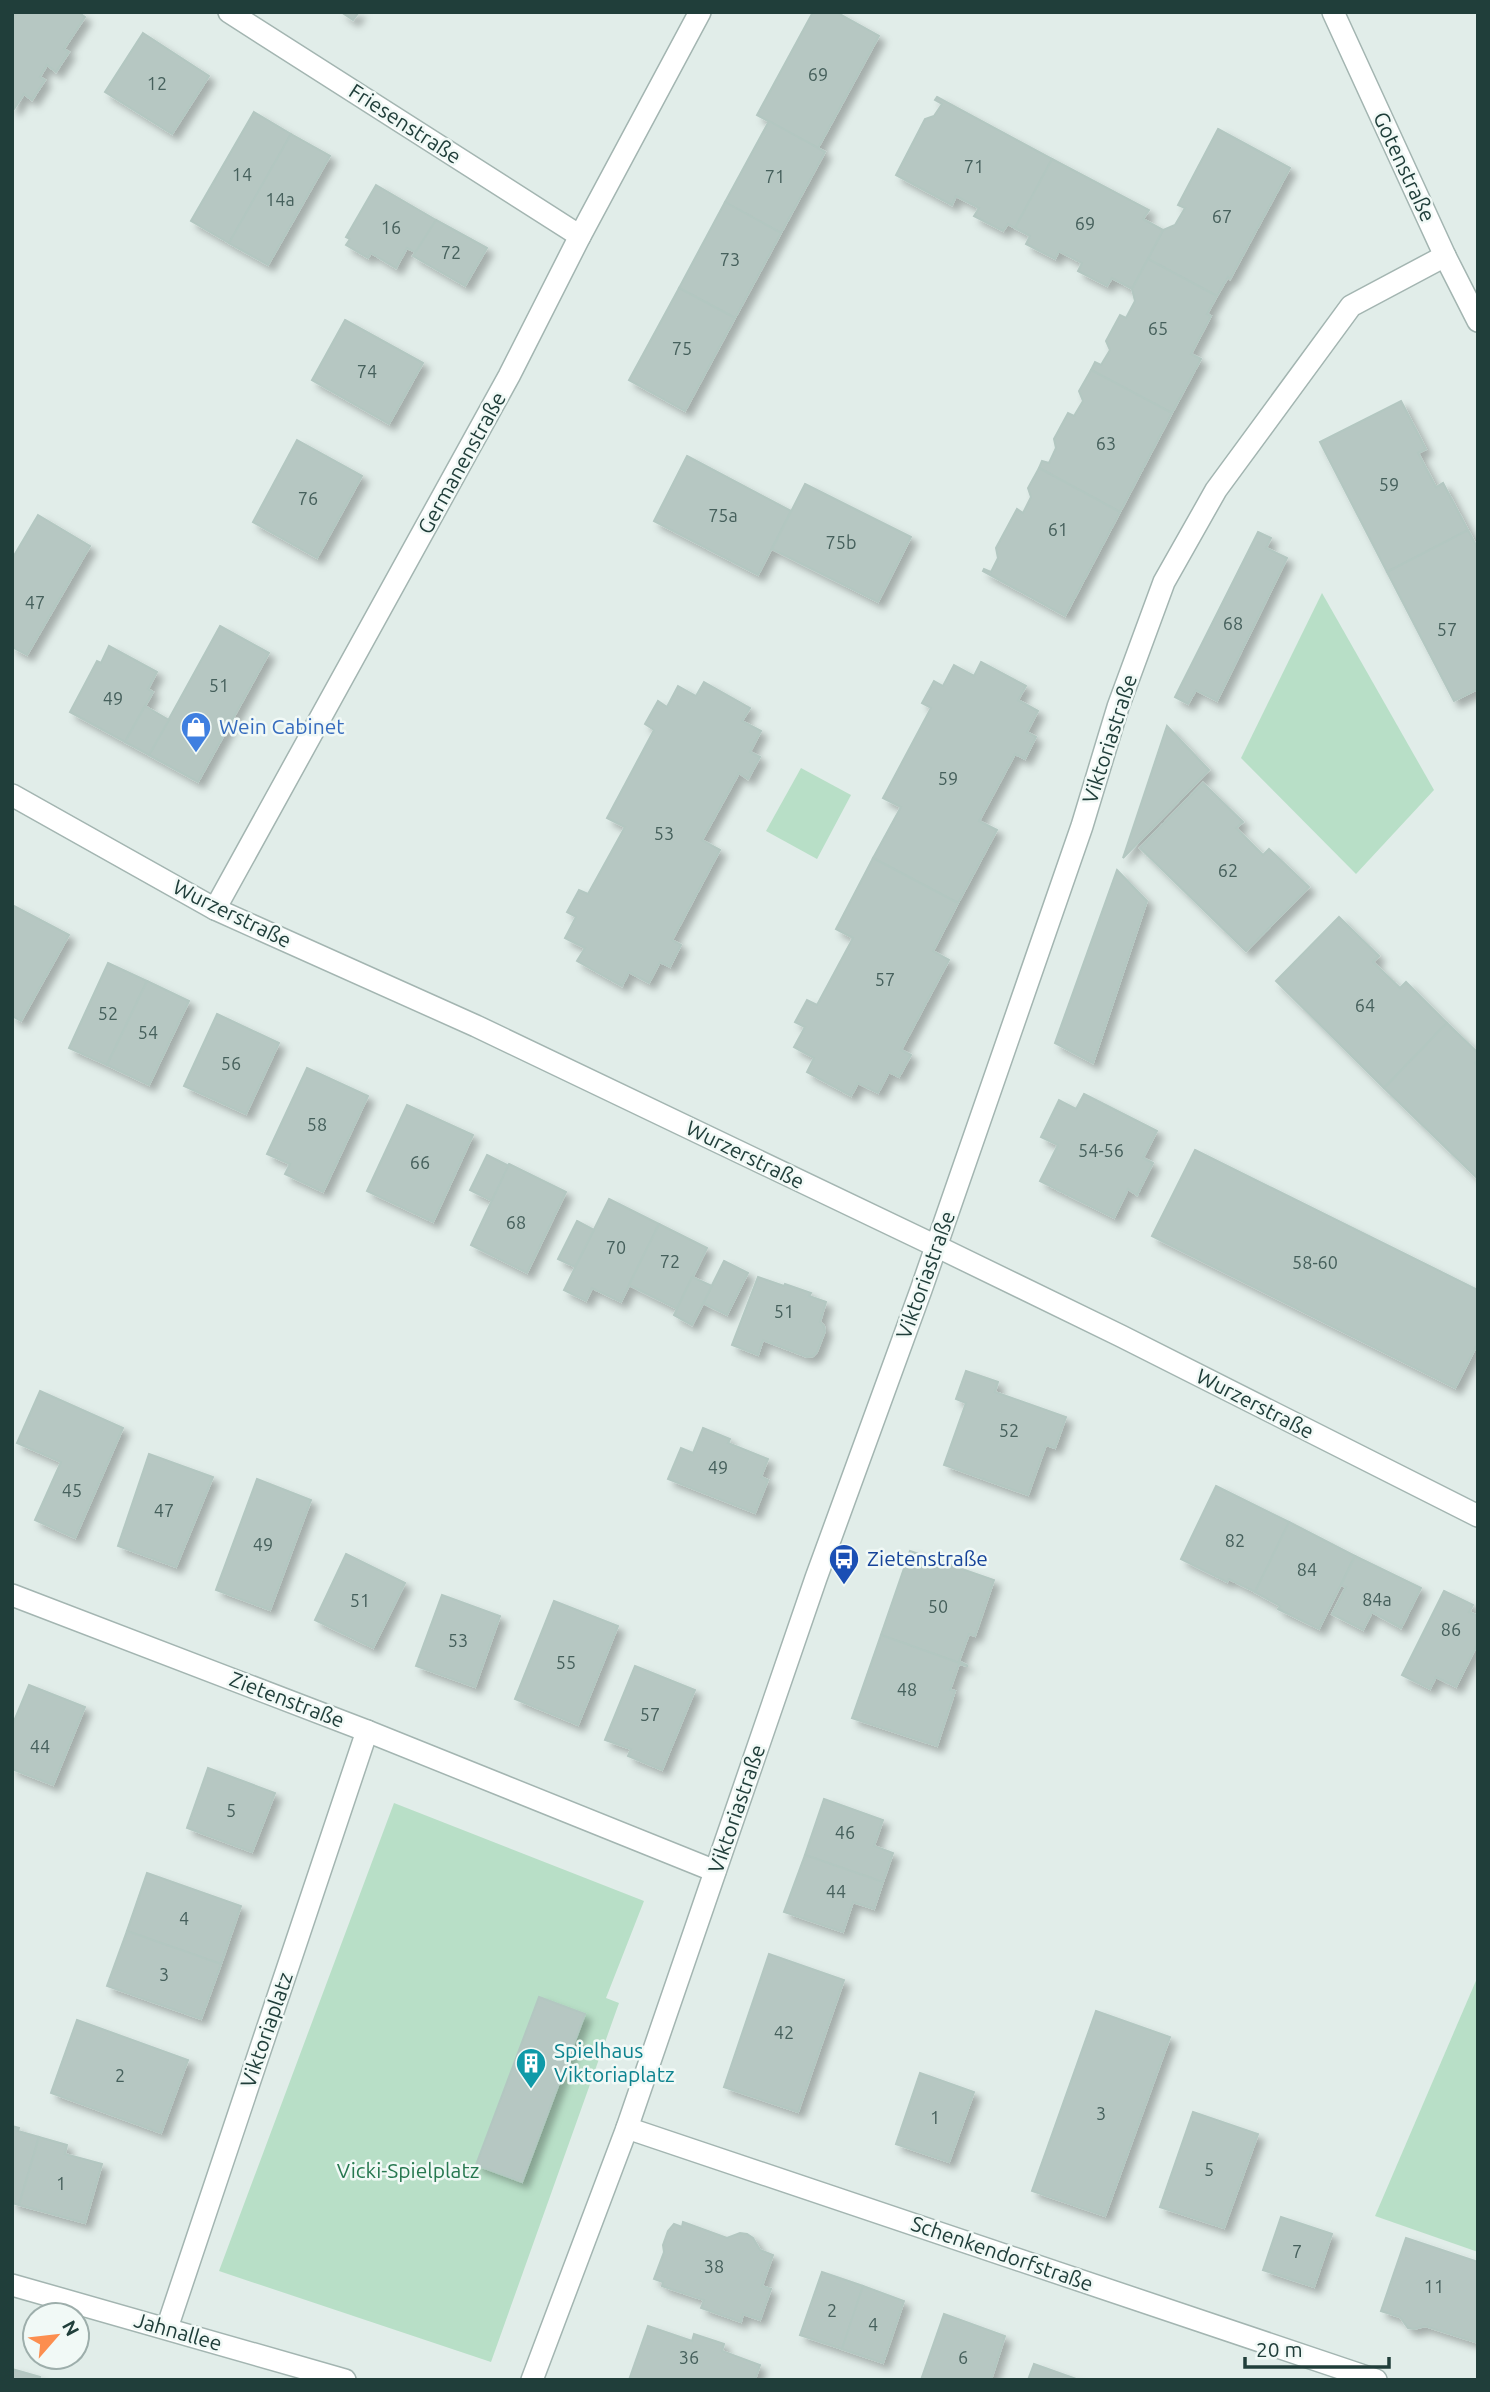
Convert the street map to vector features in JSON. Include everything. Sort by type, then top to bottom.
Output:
[{"type":"street","name":"Friesenstraße","points":[[229,12],[580,236]]},
{"type":"street","name":"Germanenstraße","points":[[215,909],[509,376],[580,236],[700,12]]},
{"type":"street","name":"Gotenstraße","points":[[1332,12],[1478,321]]},
{"type":"street","name":"Viktoriastraße","points":[[532,2380],[627,2129],[816,1578],[936,1246],[1082,826],[1118,707],[1164,582],[1216,490],[1351,306],[1445,256]]},
{"type":"street","name":"Wurzerstraße","points":[[12,795],[215,909],[476,1026],[936,1246],[1478,1516]]},
{"type":"street","name":"Zietenstraße","points":[[12,1595],[367,1731],[715,1871]]},
{"type":"street","name":"Viktoriaplatz","points":[[167,2328],[367,1731]]},
{"type":"street","name":"Schenkendorfstraße","points":[[627,2129],[1376,2380]]},
{"type":"street","name":"Jahnallee","points":[[12,2285],[345,2380]]},
{"type":"green space","points":[[1322,593],[1434,790],[1356,874],[1241,758]]},
{"type":"green space","points":[[801,768],[851,795],[817,859],[766,831]]},
{"type":"green space","name":"Vicki-Spielplatz","points":[[394,1803],[644,1901],[606,1998],[619,2003],[491,2362],[219,2271]]},
{"type":"green space","points":[[1478,1976],[1478,2252],[1375,2216]]},
{"type":"building","points":[[12,12],[78,12],[85,17],[64,49],[69,52],[56,72],[47,65],[40,77],[45,80],[32,100],[24,94],[14,109],[12,108]]},
{"type":"building","points":[[341,12],[359,12],[353,20]]},
{"type":"building","points":[[813,12],[836,12],[879,36],[818,148],[757,115]]},
{"type":"building","points":[[143,33],[209,76],[172,134],[105,92]]},
{"type":"building","points":[[937,97],[1052,159],[1015,228],[1008,224],[1003,231],[974,216],[979,208],[956,196],[952,205],[896,175],[925,119],[934,116],[942,104],[935,100]]},
{"type":"building","points":[[254,112],[291,134],[229,243],[191,221]]},
{"type":"building","points":[[769,121],[825,152],[781,233],[725,202]]},
{"type":"building","points":[[1218,129],[1290,168],[1230,279],[1228,277],[1217,296],[1148,259],[1163,230],[1175,225],[1185,208],[1178,205]]},
{"type":"building","points":[[291,134],[330,156],[268,265],[229,243]]},
{"type":"building","points":[[1052,159],[1149,210],[1143,219],[1163,230],[1132,289],[1112,278],[1107,286],[1078,271],[1082,263],[1059,251],[1055,259],[1026,244],[1030,236],[1015,228]]},
{"type":"building","points":[[376,185],[436,220],[417,253],[407,248],[396,268],[371,253],[368,258],[346,245],[350,239],[346,237]]},
{"type":"building","points":[[725,202],[781,233],[735,318],[679,288]]},
{"type":"building","points":[[436,220],[487,248],[465,286],[413,256]]},
{"type":"building","points":[[1148,259],[1217,296],[1207,314],[1211,316],[1191,354],[1201,359],[1172,413],[1091,370],[1095,362],[1101,365],[1110,350],[1106,341],[1120,315],[1126,318],[1135,301],[1132,289]]},
{"type":"building","points":[[679,288],[735,318],[685,411],[629,380]]},
{"type":"building","points":[[345,320],[423,363],[389,424],[312,380]]},
{"type":"building","points":[[1091,370],[1172,413],[1120,512],[1039,468],[1042,461],[1049,463],[1056,448],[1054,439],[1068,413],[1074,416],[1083,401],[1079,391]]},
{"type":"building","points":[[1401,401],[1426,449],[1418,453],[1436,487],[1443,483],[1468,530],[1387,572],[1320,442]]},
{"type":"building","points":[[297,440],[362,476],[317,558],[253,522]]},
{"type":"building","points":[[687,456],[791,511],[758,575],[654,521]]},
{"type":"building","points":[[1039,468],[1120,512],[1065,616],[983,571],[984,569],[991,572],[998,558],[996,548],[1017,509],[1023,513],[1031,497],[1028,488]]},
{"type":"building","points":[[805,484],[911,537],[878,602],[772,549]]},
{"type":"building","points":[[38,515],[90,546],[27,655],[12,647],[12,559]]},
{"type":"building","points":[[1468,530],[1478,549],[1478,689],[1454,701],[1387,572]]},
{"type":"building","points":[[1258,532],[1271,538],[1266,548],[1287,558],[1217,701],[1196,690],[1188,704],[1175,697]]},
{"type":"building","points":[[220,626],[269,653],[198,782],[149,755]]},
{"type":"building","points":[[109,646],[157,672],[148,689],[153,692],[125,742],[70,712],[97,661],[101,663]]},
{"type":"building","points":[[981,662],[1026,686],[1018,700],[1038,711],[1027,732],[1036,737],[1025,759],[1015,754],[979,821],[997,830],[958,903],[873,858],[901,807],[883,798],[931,708],[922,703],[934,681],[943,686],[954,665],[974,676]]},
{"type":"building","points":[[704,682],[750,708],[742,721],[761,731],[750,752],[760,757],[748,779],[739,773],[702,840],[720,850],[672,940],[681,945],[670,967],[660,962],[649,983],[629,972],[622,986],[577,961],[585,948],[565,938],[576,917],[567,912],[579,890],[588,894],[625,827],[607,818],[654,730],[645,724],[658,701],[667,707],[678,686],[696,696]]},
{"type":"building","points":[[145,706],[169,720],[149,755],[125,742]]},
{"type":"building","points":[[1167,726],[1209,770],[1123,858]]},
{"type":"building","points":[[1203,783],[1243,822],[1236,828],[1263,855],[1269,849],[1309,887],[1246,951],[1140,848]]},
{"type":"building","points":[[873,858],[958,903],[933,951],[949,960],[901,1050],[911,1055],[899,1077],[889,1072],[878,1093],[858,1083],[851,1096],[807,1072],[814,1058],[794,1047],[805,1027],[795,1022],[807,1000],[817,1005],[853,938],[836,929]]},
{"type":"building","points":[[1117,870],[1147,901],[1093,1063],[1055,1043]]},
{"type":"building","points":[[12,905],[69,935],[21,1021],[12,1016]]},
{"type":"building","points":[[1339,917],[1379,956],[1373,962],[1400,988],[1406,982],[1447,1023],[1384,1088],[1276,981]]},
{"type":"building","points":[[108,963],[147,981],[107,1065],[69,1048]]},
{"type":"building","points":[[147,981],[189,1001],[149,1085],[107,1065]]},
{"type":"building","points":[[217,1014],[279,1043],[246,1114],[184,1086]]},
{"type":"building","points":[[1447,1023],[1478,1053],[1475,1063],[1478,1066],[1478,1179],[1384,1088]]},
{"type":"building","points":[[307,1068],[368,1096],[323,1192],[285,1174],[290,1164],[267,1154]]},
{"type":"building","points":[[1084,1094],[1157,1131],[1143,1158],[1153,1163],[1137,1195],[1128,1189],[1114,1218],[1040,1181],[1058,1145],[1041,1137],[1059,1100],[1076,1109]]},
{"type":"building","points":[[407,1105],[473,1135],[433,1222],[367,1191]]},
{"type":"building","points":[[1195,1150],[1478,1290],[1478,1343],[1455,1388],[1152,1236]]},
{"type":"building","points":[[487,1155],[509,1166],[492,1201],[470,1190]]},
{"type":"building","points":[[509,1164],[566,1192],[527,1273],[471,1245]]},
{"type":"building","points":[[609,1199],[659,1224],[621,1302],[592,1288],[586,1301],[564,1290]]},
{"type":"building","points":[[577,1221],[594,1230],[575,1267],[558,1259]]},
{"type":"building","points":[[659,1224],[707,1248],[677,1309],[629,1285]]},
{"type":"building","points":[[724,1261],[748,1273],[727,1315],[703,1303]]},
{"type":"building","points":[[692,1277],[712,1286],[692,1325],[674,1315]]},
{"type":"building","points":[[758,1277],[811,1293],[809,1296],[826,1302],[820,1322],[825,1331],[813,1356],[807,1357],[763,1340],[758,1355],[732,1345]]},
{"type":"building","points":[[966,1371],[998,1382],[995,1392],[1066,1417],[1055,1448],[1046,1445],[1028,1495],[944,1465],[966,1403],[956,1399]]},
{"type":"building","points":[[40,1391],[123,1428],[75,1538],[35,1520],[61,1462],[17,1443]]},
{"type":"building","points":[[703,1428],[730,1439],[728,1443],[768,1459],[761,1477],[768,1480],[755,1513],[668,1479],[681,1448],[693,1453]]},
{"type":"building","points":[[149,1454],[213,1477],[176,1567],[118,1546]]},
{"type":"building","points":[[257,1479],[311,1500],[270,1610],[216,1590]]},
{"type":"building","points":[[1216,1486],[1289,1522],[1255,1592],[1229,1579],[1227,1582],[1181,1559]]},
{"type":"building","points":[[1289,1522],[1355,1556],[1319,1629],[1278,1609],[1280,1606],[1255,1592]]},
{"type":"building","points":[[910,1551],[994,1580],[975,1636],[969,1634],[959,1661],[968,1666],[881,1635]]},
{"type":"building","points":[[346,1554],[405,1583],[373,1648],[315,1620]]},
{"type":"building","points":[[1355,1556],[1421,1588],[1401,1628],[1372,1612],[1363,1630],[1332,1614],[1346,1587],[1341,1585]]},
{"type":"building","points":[[1444,1591],[1473,1605],[1469,1612],[1478,1616],[1478,1643],[1456,1687],[1436,1677],[1430,1689],[1402,1675]]},
{"type":"building","points":[[442,1595],[500,1616],[475,1687],[416,1666]]},
{"type":"building","points":[[554,1601],[618,1626],[578,1725],[515,1699]]},
{"type":"building","points":[[881,1635],[968,1666],[959,1664],[950,1690],[955,1691],[937,1746],[852,1718]]},
{"type":"building","points":[[635,1666],[695,1690],[662,1770],[628,1756],[631,1749],[605,1740]]},
{"type":"building","points":[[29,1685],[85,1707],[53,1785],[12,1769],[12,1726]]},
{"type":"building","points":[[208,1768],[275,1793],[252,1852],[187,1828]]},
{"type":"building","points":[[824,1799],[883,1820],[874,1846],[893,1853],[883,1882],[805,1855]]},
{"type":"building","points":[[805,1855],[883,1882],[874,1909],[853,1902],[843,1932],[784,1912]]},
{"type":"building","points":[[147,1873],[241,1906],[221,1964],[127,1931]]},
{"type":"building","points":[[127,1931],[221,1964],[201,2019],[107,1986]]},
{"type":"building","points":[[769,1954],[844,1980],[798,2112],[724,2087]]},
{"type":"building","name":"Spielhaus Viktoriaplatz","points":[[539,1997],[585,2014],[522,2182],[476,2165]]},
{"type":"building","points":[[1096,2011],[1170,2037],[1105,2216],[1032,2191]]},
{"type":"building","points":[[77,2020],[188,2060],[161,2133],[51,2093]]},
{"type":"building","points":[[920,2073],[974,2092],[949,2162],[896,2144]]},
{"type":"building","points":[[1193,2112],[1258,2134],[1224,2228],[1160,2207]]},
{"type":"building","points":[[12,2126],[19,2128],[18,2131],[39,2137],[19,2205],[12,2203]]},
{"type":"building","points":[[39,2137],[67,2145],[65,2154],[102,2164],[85,2223],[19,2205]]},
{"type":"building","points":[[1281,2217],[1332,2234],[1314,2287],[1263,2270]]},
{"type":"building","points":[[683,2222],[727,2238],[740,2233],[747,2234],[753,2238],[760,2250],[773,2255],[762,2286],[771,2289],[760,2320],[743,2314],[741,2322],[701,2308],[704,2300],[662,2286],[663,2282],[654,2279],[668,2231],[674,2224],[682,2227]]},
{"type":"building","points":[[1406,2238],[1478,2262],[1478,2343],[1425,2326],[1408,2328],[1400,2317],[1381,2311]]},
{"type":"building","points":[[822,2272],[863,2286],[842,2349],[800,2335]]},
{"type":"building","points":[[863,2286],[904,2301],[883,2363],[842,2349]]},
{"type":"building","points":[[944,2314],[1005,2336],[991,2380],[921,2380]]},
{"type":"building","points":[[648,2326],[692,2341],[694,2334],[724,2344],[722,2351],[760,2365],[755,2380],[629,2380]]},
{"type":"building","points":[[1034,2364],[1079,2380],[1028,2380]]},
{"type":"building","points":[[12,2369],[40,2377],[39,2380],[12,2380]]},
{"type":"place","name":"Wein Cabinet","points":[[196,754]]},
{"type":"place","name":"Zietenstraße","points":[[844,1586]]},
{"type":"place","name":"Spielhaus Viktoriaplatz","points":[[531,2090]]}]
